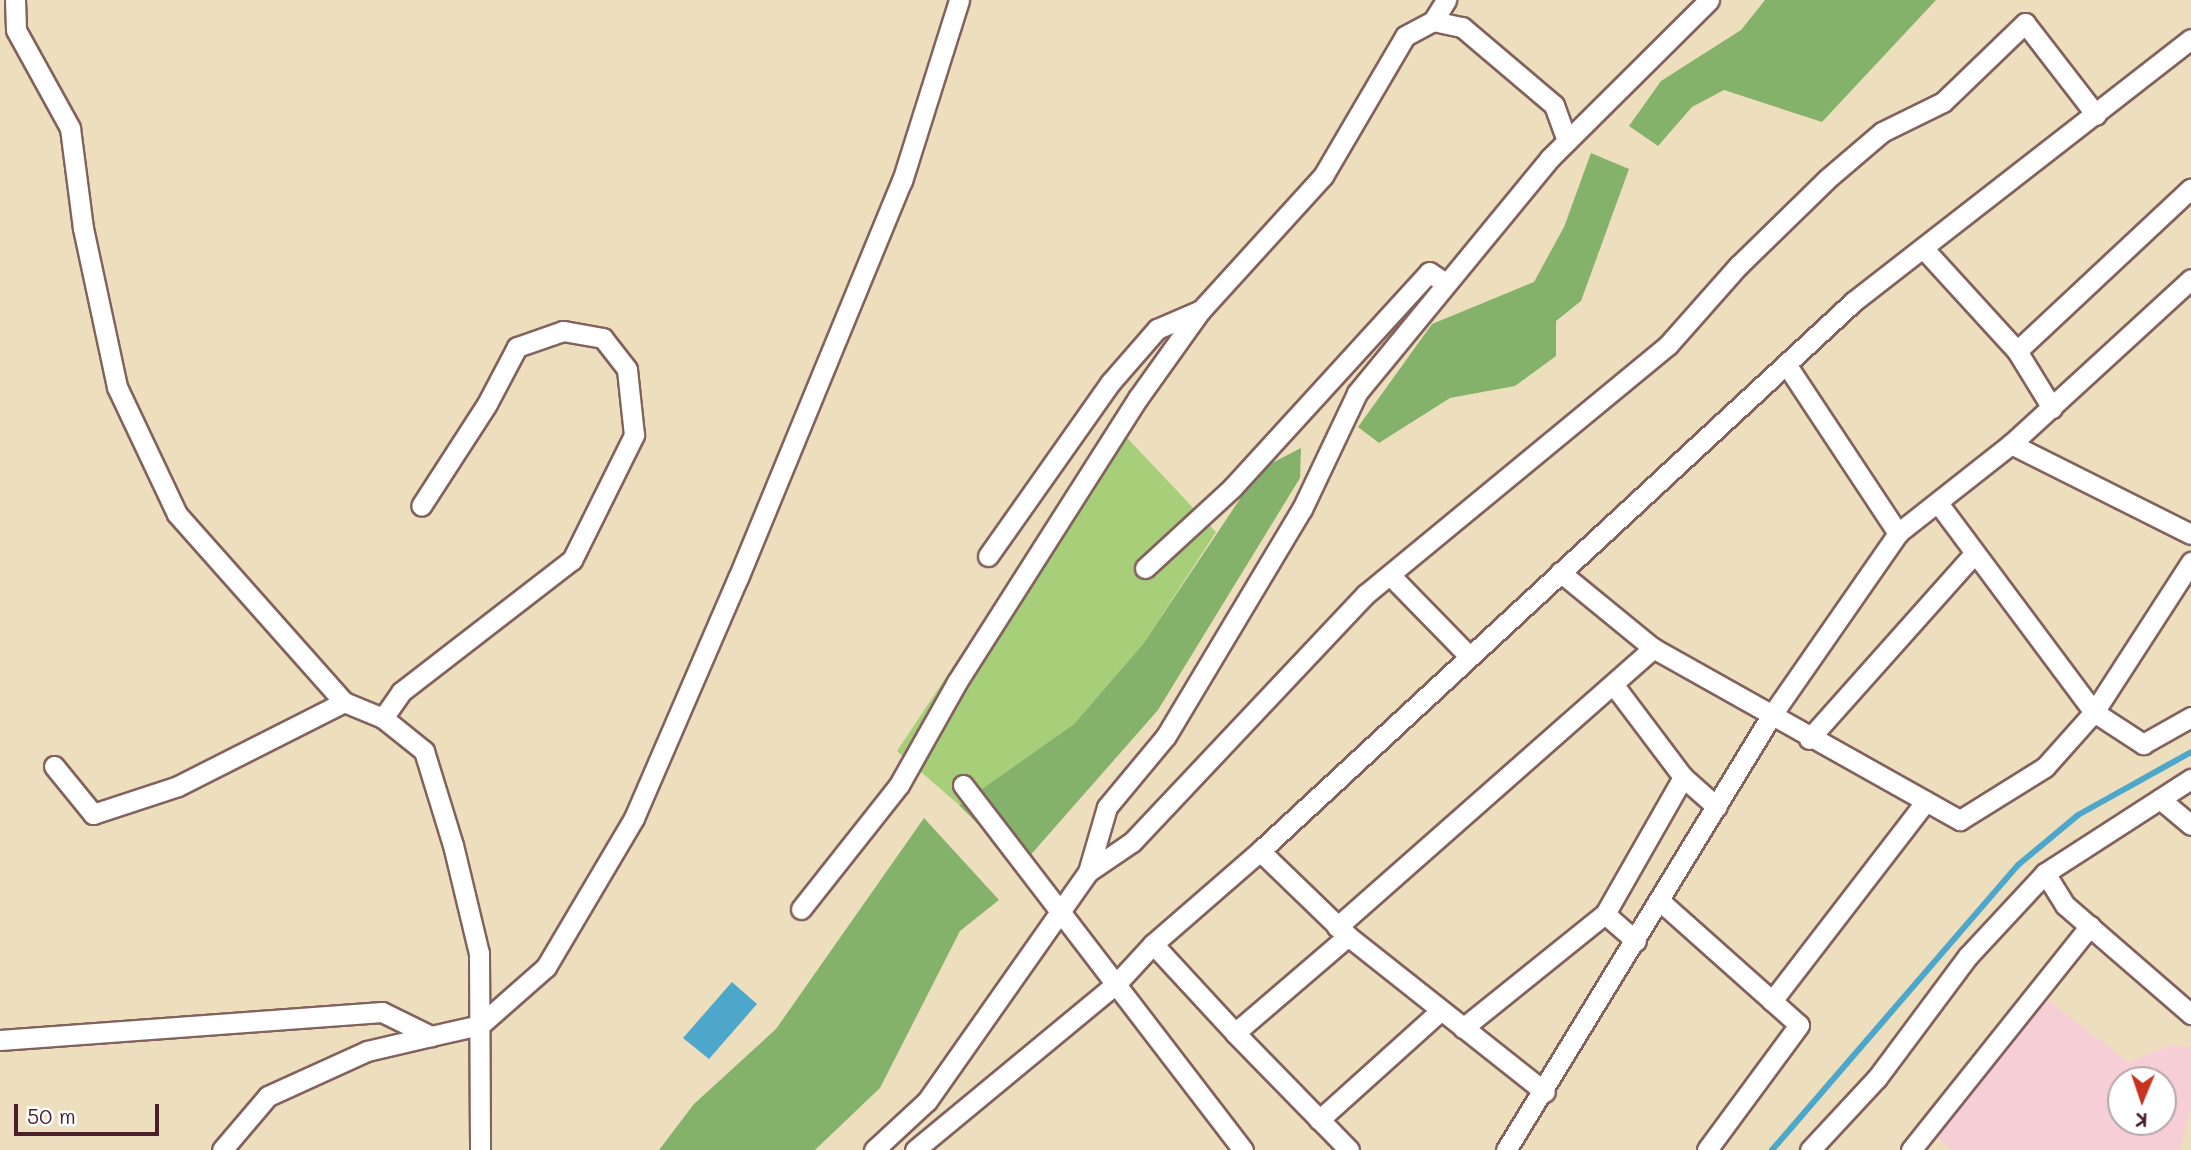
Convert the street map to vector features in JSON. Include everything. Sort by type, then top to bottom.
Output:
[{"type":"street","points":[[15,0],[16,30],[69,128],[83,228],[117,387],[177,514],[344,702],[383,718],[424,751],[453,845],[479,953],[480,1150]]},
{"type":"street","points":[[222,1150],[268,1096],[368,1051],[480,1025],[545,967],[634,818],[902,181],[959,0]]},
{"type":"street","points":[[802,909],[899,785],[957,682],[1138,398],[1200,310],[1323,176],[1405,36],[1433,21],[1446,0]]},
{"type":"street","points":[[874,1150],[928,1101],[1088,872],[1107,807],[1166,736],[1301,509],[1357,393],[1444,282],[1567,141],[1709,0]]},
{"type":"street","points":[[1433,21],[1462,27],[1554,105],[1567,141]]},
{"type":"street","points":[[1088,872],[1132,842],[1366,594],[1668,345],[1738,266],[1827,179],[1882,132],[1943,102],[2025,23],[2096,115]]},
{"type":"street","points":[[915,1150],[1118,982],[1153,944],[1261,851],[1468,656],[1853,302],[2191,39]]},
{"type":"street","points":[[2017,351],[2191,188]]},
{"type":"street","points":[[1923,248],[2017,351],[2052,408]]},
{"type":"street","points":[[1145,568],[1232,488],[1429,272],[1444,282]]},
{"type":"street","points":[[1506,1150],[1545,1092],[1771,716],[1898,533],[2011,444],[2191,279]]},
{"type":"street","points":[[988,556],[1110,383],[1157,329],[1200,310]]},
{"type":"street","points":[[383,718],[401,692],[572,560],[634,435],[627,369],[603,338],[563,331],[517,347],[487,404],[421,506]]},
{"type":"street","points":[[1786,364],[1898,533]]},
{"type":"street","points":[[2011,444],[2191,534]]},
{"type":"street","points":[[1938,503],[2094,712],[2143,744],[2191,717]]},
{"type":"street","points":[[1808,739],[1975,553]]},
{"type":"street","points":[[1560,572],[1653,648],[1808,739],[1960,820],[2045,767],[2094,712],[2191,562]]},
{"type":"street","points":[[1390,575],[1468,656]]},
{"type":"street","points":[[1235,1033],[1653,648]]},
{"type":"street","points":[[1613,684],[1683,777],[1717,807]]},
{"type":"street","points":[[54,766],[93,814],[178,786],[344,702]]},
{"type":"street","points":[[1464,1028],[1605,914],[1683,777]]},
{"type":"street","points":[[1811,1150],[1877,1078],[1968,957],[2045,873],[2191,779]]},
{"type":"street","points":[[963,785],[1118,982],[1243,1150]]},
{"type":"street","points":[[2160,799],[2191,825]]},
{"type":"street","points":[[1772,1001],[1926,801]]},
{"type":"street","points":[[1261,851],[1342,932],[1545,1092]]},
{"type":"street","points":[[2045,873],[2065,905],[2191,1014]]},
{"type":"street","points":[[1660,901],[1799,1025],[1707,1150]]},
{"type":"street","points":[[1605,914],[1636,941]]},
{"type":"street","points":[[1911,1150],[2090,926]]},
{"type":"street","points":[[1153,944],[1349,1150]]},
{"type":"street","points":[[1319,1120],[1441,1010]]},
{"type":"street","points":[[0,1040],[382,1012],[431,1036]]},
{"type":"shaded area","points":[[2043,996],[2129,1062],[2172,1044],[2191,1048],[2191,1107],[2180,1150],[1951,1150],[1933,1134]]},
{"type":"green space","points":[[1765,0],[1936,0],[1822,122],[1724,90],[1692,107],[1658,146],[1629,126],[1661,81],[1741,30]]},
{"type":"green space","points":[[1591,153],[1629,169],[1581,301],[1556,321],[1556,356],[1515,386],[1450,398],[1379,443],[1358,427],[1432,324],[1534,282],[1564,227]]},
{"type":"green space","points":[[1114,424],[1216,532],[1143,644],[1074,724],[959,805],[897,751]]},
{"type":"green space","points":[[1301,448],[1300,478],[1158,710],[1020,867],[959,805],[1074,724],[1143,644],[1260,469]]},
{"type":"green space","points":[[924,818],[999,900],[960,931],[880,1088],[815,1150],[659,1150],[694,1104],[776,1029]]},
{"type":"water","points":[[732,982],[757,1004],[709,1059],[683,1038]]},
{"type":"waterway","points":[[1772,1150],[2018,865],[2078,815],[2191,752]]}]
